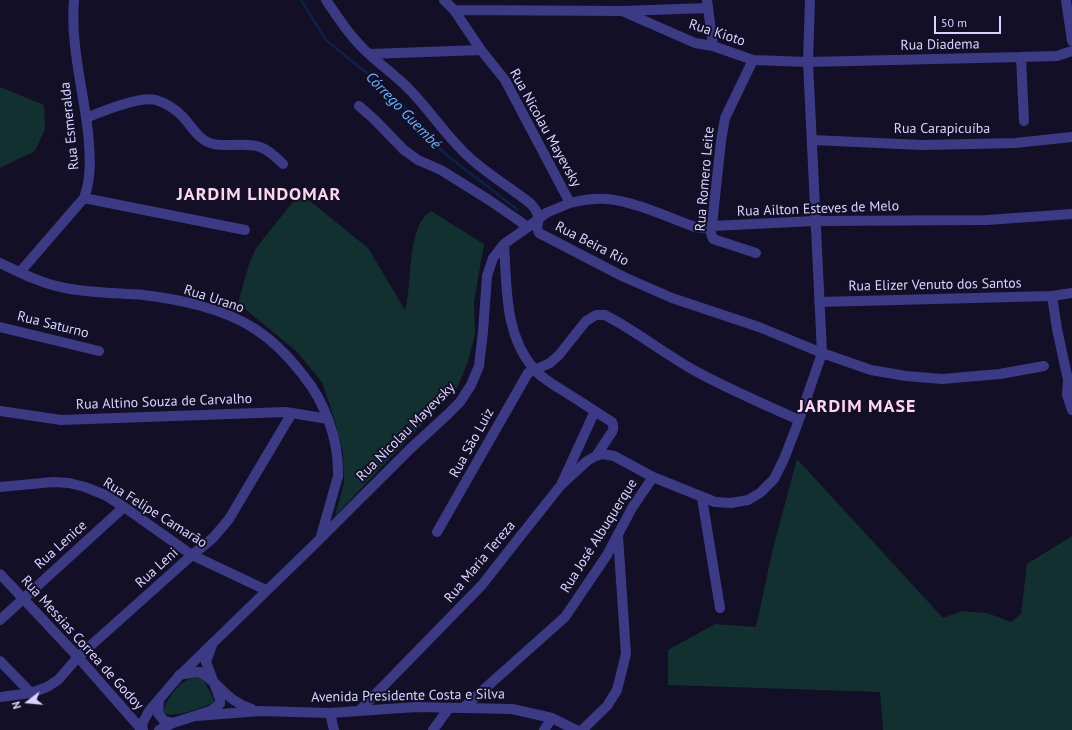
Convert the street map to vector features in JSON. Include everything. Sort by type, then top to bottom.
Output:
[{"type":"street","name":"Rua Esmeralda","points":[[20,272],[84,198],[88,186],[90,174],[90,150],[74,29],[74,0]]},
{"type":"street","name":"Rua Beira Rio","points":[[326,0],[352,36],[369,54],[409,88],[451,139],[471,159],[531,204],[536,210],[539,218],[537,228],[539,233],[624,277],[672,298],[758,327],[822,353]]},
{"type":"street","name":"Rua Nicolau Mayevsky","points":[[142,730],[142,724],[145,717],[169,685],[460,402],[471,385],[479,366],[487,276],[493,258],[504,244],[546,213],[570,203],[505,80],[481,50],[454,10],[444,0]]},
{"type":"street","points":[[561,485],[587,461],[603,454],[614,456],[653,477],[715,502],[731,503],[748,500],[760,493],[774,479],[784,459],[799,420],[822,353],[808,62],[810,0]]},
{"type":"street","points":[[1066,0],[1072,41]]},
{"type":"street","points":[[454,10],[622,11],[708,4],[713,46]]},
{"type":"street","name":"Rua Kioto","points":[[622,11],[695,43],[713,46],[753,60],[808,62]]},
{"type":"street","points":[[369,54],[481,50]]},
{"type":"street","name":"Rua Diadema","points":[[808,62],[1057,56],[1072,51]]},
{"type":"street","points":[[1021,57],[1024,121]]},
{"type":"street","name":"Rua Romero Leite","points":[[753,60],[725,118],[721,141],[711,234],[713,238],[756,253]]},
{"type":"street","points":[[86,118],[145,99],[156,100],[168,105],[182,116],[202,139],[208,143],[215,145],[255,145],[264,147],[283,164]]},
{"type":"street","points":[[359,106],[404,150],[418,160],[441,170],[489,200],[528,227]]},
{"type":"street","name":"Rua Carapicuíba","points":[[812,140],[923,145],[1015,143],[1072,137]]},
{"type":"street","points":[[84,198],[245,230]]},
{"type":"street","name":"Rua Ailton Esteves de Melo","points":[[570,203],[581,200],[615,200],[695,227],[705,228],[712,226],[815,221],[987,220],[1072,214]]},
{"type":"street","points":[[504,244],[507,296],[512,329],[521,349],[534,369],[555,386],[612,422],[614,428],[596,456]]},
{"type":"street","name":"Rua Urano","points":[[0,263],[40,281],[63,288],[86,292],[158,297],[198,305],[255,328],[275,344],[292,361],[319,397],[328,419],[338,466],[338,476],[321,538]]},
{"type":"street","name":"Rua Elizer Venuto dos Santos","points":[[819,302],[1052,296],[1072,293]]},
{"type":"street","points":[[1052,296],[1057,329],[1068,380],[1067,394],[1072,410]]},
{"type":"street","points":[[534,369],[550,362],[559,355],[586,321],[596,315],[605,315],[661,351],[699,373],[799,420]]},
{"type":"street","name":"Rua Saturno","points":[[0,327],[99,351]]},
{"type":"street","points":[[822,353],[871,370],[906,376],[942,378],[1000,374],[1044,366]]},
{"type":"street","name":"Rua São Luiz","points":[[437,532],[523,380],[528,373],[534,369]]},
{"type":"street","name":"Rua Altino Souza de Carvalho","points":[[0,411],[60,420],[271,412],[292,413],[328,419]]},
{"type":"street","name":"Rua Maria Tereza","points":[[359,711],[482,586],[561,485],[594,411]]},
{"type":"street","name":"Rua Leni","points":[[0,698],[31,693],[47,687],[58,680],[78,657],[213,538],[229,519],[292,413]]},
{"type":"street","name":"Rua José Albuquerque","points":[[463,708],[564,617],[607,555],[632,508],[653,477]]},
{"type":"street","name":"Rua Felipe Camarão","points":[[0,487],[53,482],[69,483],[85,487],[104,495],[124,507],[192,555],[266,590]]},
{"type":"street","points":[[702,498],[720,608]]},
{"type":"street","name":"Rua Lenice","points":[[0,620],[124,507]]},
{"type":"street","points":[[582,730],[607,706],[617,690],[626,654],[618,536]]},
{"type":"street","name":"Rua Messias Correa de Godoy","points":[[0,574],[78,657],[142,730]]},
{"type":"street","name":"Rua Nicolau Mayevsky","points":[[214,684],[206,662],[208,653],[215,640]]},
{"type":"street","points":[[0,661],[31,693]]},
{"type":"street","points":[[178,676],[200,672],[214,684]]},
{"type":"street","name":"Avenida Presidente Costa e Silva","points":[[214,684],[240,705],[260,711]]},
{"type":"street","name":"Avenida Presidente Costa e Silva","points":[[159,730],[173,723],[210,711],[220,704],[220,699],[214,684]]},
{"type":"street","points":[[159,700],[158,713],[164,721],[173,723]]},
{"type":"street","name":"Avenida Presidente Costa e Silva","points":[[196,716],[260,711],[330,713],[416,707],[512,709],[552,718],[576,730]]},
{"type":"street","points":[[433,730],[449,708]]},
{"type":"street","points":[[330,713],[334,730]]},
{"type":"street","points":[[544,730],[552,718]]},
{"type":"green space","points":[[0,87],[44,105],[45,129],[35,151],[0,168]]},
{"type":"green space","points":[[300,193],[368,248],[405,310],[414,242],[423,218],[431,211],[484,244],[474,302],[475,334],[468,362],[457,388],[335,516],[344,483],[343,453],[334,418],[322,382],[296,351],[238,303],[249,264],[256,248]]},
{"type":"green space","points":[[797,459],[943,618],[962,611],[987,613],[1011,622],[1021,614],[1027,564],[1072,536],[1072,730],[883,730],[880,692],[668,685],[668,650],[715,624],[756,627],[773,548]]},
{"type":"green space","points":[[196,676],[203,679],[215,702],[184,713],[171,715],[165,714],[163,710],[176,689],[184,682]]},
{"type":"waterway","name":"Córrego Guembé","points":[[301,0],[326,40],[368,74],[406,109],[429,138],[449,157],[518,210]]},
{"type":"district","name":"JARDIM LINDOMAR","points":[[259,195]]},
{"type":"district","name":"JARDIM MASE","points":[[857,407]]}]
